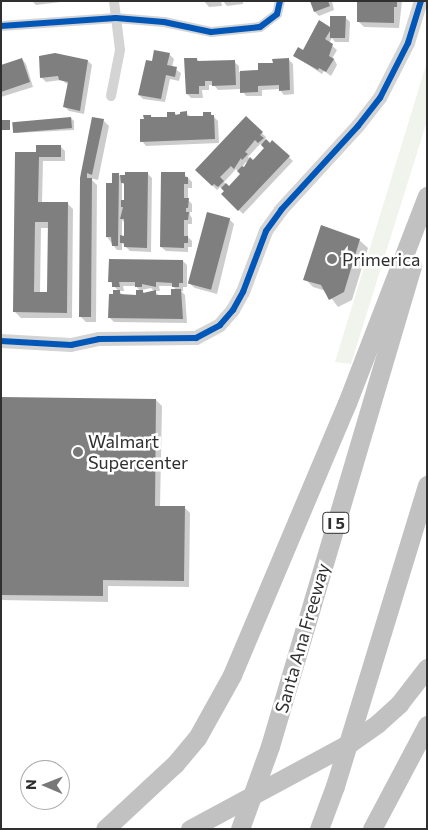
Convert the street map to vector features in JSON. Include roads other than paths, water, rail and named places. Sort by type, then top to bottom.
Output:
[{"type":"highway","points":[[105,829],[175,764],[197,738],[228,684],[343,412],[427,196]]},
{"type":"highway","name":"Santa Ana Freeway","points":[[240,829],[270,746],[427,215]]},
{"type":"highway","points":[[320,829],[335,786],[427,486]]},
{"type":"highway","points":[[190,829],[350,743],[377,724],[399,704],[427,668]]},
{"type":"highway","points":[[372,829],[427,725]]},
{"type":"street","points":[[111,96],[120,50],[114,1]]},
{"type":"street","points":[[1,26],[116,18],[164,22],[211,32],[260,27],[271,21],[277,14],[280,1]]},
{"type":"street","points":[[1,341],[71,345],[99,339],[196,338],[220,325],[233,310],[266,231],[293,197],[358,126],[380,98],[408,43],[421,1]]},
{"type":"place","name":"Primerica","points":[[332,259]]},
{"type":"place","name":"Walmart Supercenter","points":[[78,452]]}]
